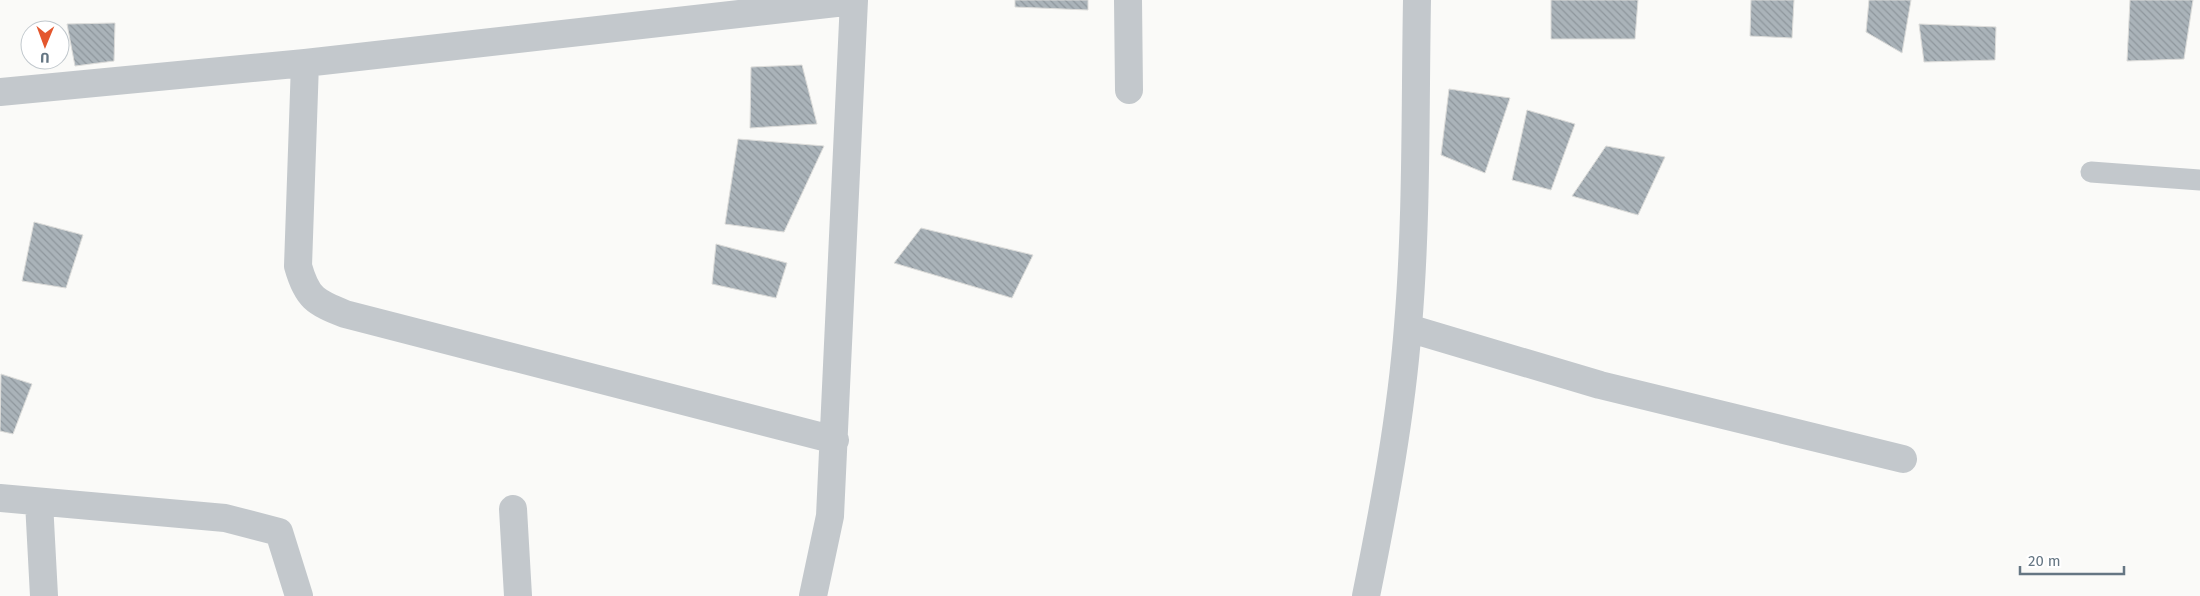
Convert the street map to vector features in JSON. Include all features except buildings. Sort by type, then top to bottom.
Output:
[{"type":"street","points":[[0,92],[305,63],[854,0],[830,516],[813,596]]},
{"type":"street","points":[[1128,0],[1129,90]]},
{"type":"street","points":[[1366,596],[1392,464],[1408,328],[1414,254],[1417,0]]},
{"type":"street","points":[[305,63],[298,266],[304,287],[322,305],[345,314],[835,440]]},
{"type":"street","points":[[1408,328],[1600,385],[1903,459]]},
{"type":"street","points":[[0,498],[225,518],[279,532],[299,596]]},
{"type":"street","points":[[39,502],[44,596]]},
{"type":"street","points":[[513,509],[518,596]]},
{"type":"lane","points":[[2091,172],[2200,180]]}]
